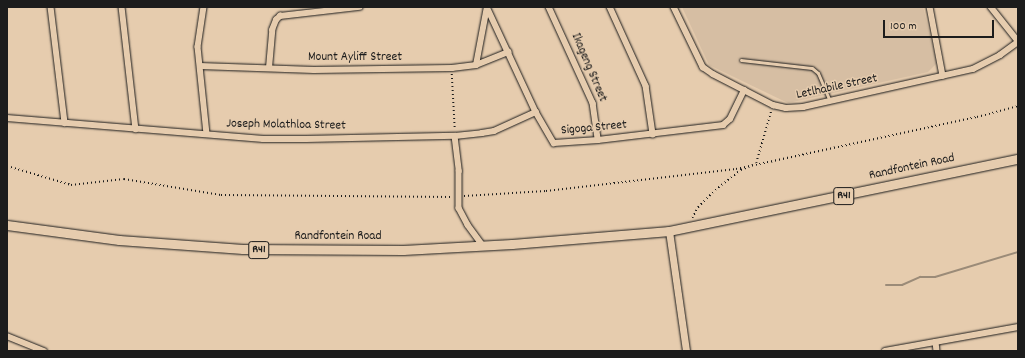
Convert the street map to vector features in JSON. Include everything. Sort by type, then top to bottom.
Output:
[{"type":"main road","name":"Randfontein Road","points":[[7,225],[105,238],[243,249],[403,250],[483,246],[669,231],[1018,159]]},
{"type":"street","points":[[51,7],[65,123]]},
{"type":"street","points":[[122,7],[136,129]]},
{"type":"street","points":[[204,7],[198,37],[207,134]]},
{"type":"street","points":[[269,68],[272,30],[276,20],[280,16],[359,7]]},
{"type":"street","points":[[476,65],[487,7]]},
{"type":"street","name":"Sigoga Street","points":[[487,7],[536,112],[554,143],[653,134],[723,124],[730,119],[744,90]]},
{"type":"street","name":"Ikageng Street","points":[[549,7],[593,103],[598,140]]},
{"type":"street","points":[[610,7],[646,86],[653,134]]},
{"type":"street","name":"Letlhabile Street","points":[[674,7],[703,67],[773,105],[794,108],[943,76],[983,65],[1000,56],[1018,42]]},
{"type":"street","points":[[930,7],[943,76]]},
{"type":"street","points":[[991,7],[1018,42]]},
{"type":"street","name":"Mount Ayliff Street","points":[[200,66],[269,68],[452,68],[476,65],[508,52]]},
{"type":"street","name":"Joseph Molathloa Street","points":[[7,118],[263,139],[455,136],[494,131],[536,112]]},
{"type":"street","points":[[455,136],[458,158],[460,211],[483,246]]},
{"type":"street","points":[[669,231],[686,351]]},
{"type":"street","points":[[885,351],[1018,327]]},
{"type":"street","points":[[7,336],[44,351]]},
{"type":"street","points":[[936,342],[937,351]]},
{"type":"lane","points":[[741,60],[812,68],[818,73],[830,101]]},
{"type":"path","points":[[452,68],[455,136]]},
{"type":"path","points":[[686,228],[698,207],[710,195],[735,174],[754,164],[773,105]]},
{"type":"path","points":[[7,166],[71,185],[124,179],[221,195],[459,197],[546,191],[736,169],[983,116],[1018,106]]},
{"type":"shaded area","points":[[682,7],[923,7],[937,63],[928,72],[788,103],[709,65]]},
{"type":"waterway","points":[[886,285],[902,285],[920,277],[935,277],[1018,252]]}]
